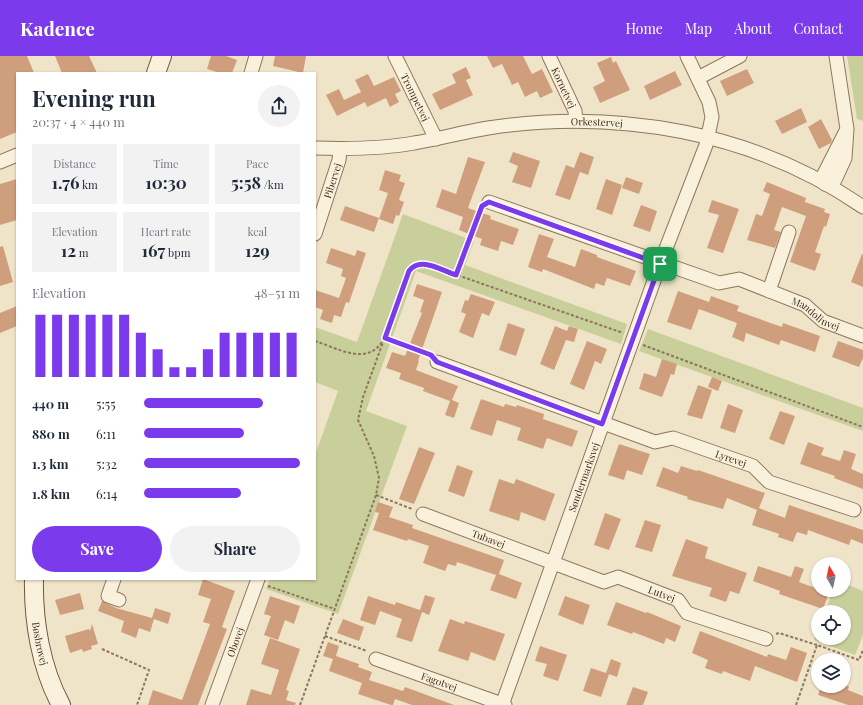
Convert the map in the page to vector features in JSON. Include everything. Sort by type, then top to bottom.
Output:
[{"type":"street","points":[[156,72],[162,56]]},
{"type":"street","points":[[251,72],[256,56]]},
{"type":"street","name":"Trompetvej","points":[[395,56],[436,139]]},
{"type":"street","name":"Kornetvej","points":[[548,56],[575,111],[576,121]]},
{"type":"street","name":"Søndermarksvej","points":[[503,705],[602,424],[660,264],[708,138],[712,117],[709,102],[687,56]]},
{"type":"street","points":[[698,78],[740,56]]},
{"type":"street","points":[[825,184],[824,174],[847,129],[836,56]]},
{"type":"street","name":"Orkestervej","points":[[316,148],[340,149],[390,146],[436,139],[488,128],[534,123],[576,121],[635,124],[708,138],[758,153],[825,184],[863,207]]},
{"type":"street","name":"Pibervej","points":[[316,231],[339,160],[340,149]]},
{"type":"street","points":[[0,162],[16,155]]},
{"type":"street","name":"Mandolinvej","points":[[489,202],[660,264],[719,283],[738,279],[805,305],[823,321],[863,336]]},
{"type":"street","points":[[769,291],[788,232]]},
{"type":"street","name":"Lyrevej","points":[[437,362],[602,424],[655,442],[674,438],[753,466],[768,482],[854,510]]},
{"type":"street","name":"Tubavej","points":[[423,514],[553,564]]},
{"type":"street","name":"Lutvej","points":[[553,564],[604,582],[618,577],[678,600],[687,612],[766,639]]},
{"type":"street","name":"Bøsbrovej","points":[[34,580],[33,604],[41,647],[52,689],[61,705]]},
{"type":"street","points":[[114,580],[108,596],[119,600]]},
{"type":"street","name":"Obovej","points":[[212,705],[258,580]]},
{"type":"street","name":"Fagotvej","points":[[376,659],[503,705]]},
{"type":"path","points":[[456,275],[482,206],[489,202]]},
{"type":"path","points":[[300,705],[376,495],[379,478],[374,456],[358,420],[363,397],[409,271],[413,265],[420,262],[634,338],[641,341],[643,346],[863,426]]},
{"type":"path","points":[[316,341],[356,355],[368,354],[378,348],[385,338]]},
{"type":"path","points":[[385,338],[431,355],[437,362]]},
{"type":"path","points":[[376,495],[423,514]]},
{"type":"path","points":[[258,580],[335,609]]},
{"type":"path","points":[[766,639],[779,633],[811,643]]},
{"type":"path","points":[[325,636],[371,652],[376,659]]},
{"type":"path","points":[[796,705],[817,645],[863,662]]},
{"type":"path","points":[[102,649],[150,670],[137,705]]},
{"type":"path","points":[[859,660],[863,650]]},
{"type":"green space","points":[[847,56],[863,56],[863,121],[857,119]]},
{"type":"green space","points":[[403,214],[474,241],[465,265],[627,324],[621,344],[416,271],[366,411],[407,426],[338,614],[266,589],[270,580],[316,580],[316,452],[338,391],[316,382],[316,327],[357,342]]},
{"type":"green space","points":[[648,329],[863,408],[863,431],[639,351]]},
{"type":"green space","points":[[851,586],[863,591],[863,635],[855,655],[828,645],[851,645],[851,605],[828,605],[830,597],[851,597]]},
{"type":"building","points":[[0,56],[27,56],[34,72],[16,72],[16,132],[0,139]]},
{"type":"building","points":[[55,56],[89,56],[97,72],[62,72]]},
{"type":"building","points":[[211,56],[226,56],[237,60],[232,72],[217,72],[207,69]]},
{"type":"building","points":[[275,56],[306,56],[303,72],[273,66]]},
{"type":"building","points":[[487,56],[523,56],[532,74],[542,69],[553,92],[540,98],[537,91],[525,97],[518,82],[512,85],[502,64],[493,68]]},
{"type":"building","points":[[611,57],[613,63],[616,61],[630,90],[600,103],[593,87],[605,81],[597,63]]},
{"type":"building","points":[[466,67],[471,78],[466,80],[473,95],[440,110],[432,94],[456,83],[452,74]]},
{"type":"building","points":[[747,69],[754,83],[727,96],[720,81]]},
{"type":"building","points":[[675,71],[682,85],[650,100],[644,86]]},
{"type":"building","points":[[368,74],[374,86],[394,77],[401,91],[395,94],[399,102],[390,107],[386,98],[367,107],[365,102],[337,116],[326,95],[339,89],[344,100],[361,92],[355,80]]},
{"type":"building","points":[[801,108],[807,122],[782,134],[775,121]]},
{"type":"building","points":[[821,119],[832,140],[831,143],[819,149],[808,127]]},
{"type":"building","points":[[513,152],[540,161],[531,188],[512,182],[518,166],[509,162]]},
{"type":"building","points":[[580,152],[594,157],[588,175],[580,172],[570,200],[555,195],[566,165],[574,168]]},
{"type":"building","points":[[468,157],[485,162],[468,208],[491,216],[490,219],[519,229],[513,245],[501,241],[498,251],[480,245],[482,239],[459,230],[463,217],[436,207],[442,189],[456,194]]},
{"type":"building","points":[[385,170],[401,175],[399,181],[405,183],[399,200],[404,202],[399,216],[396,215],[393,224],[379,219],[388,193],[379,190]]},
{"type":"building","points":[[626,177],[643,183],[639,194],[622,188]]},
{"type":"building","points":[[16,179],[16,220],[0,225],[0,184]]},
{"type":"building","points":[[606,179],[622,185],[612,215],[596,209]]},
{"type":"building","points":[[767,182],[806,198],[805,202],[825,209],[824,212],[830,214],[815,252],[821,254],[815,271],[790,262],[806,216],[782,207],[774,230],[781,232],[775,248],[747,240],[756,214],[762,216],[770,194],[763,191]]},
{"type":"building","points":[[712,200],[739,209],[723,253],[707,248],[719,215],[708,212]]},
{"type":"building","points":[[641,205],[657,211],[650,232],[633,226]]},
{"type":"building","points":[[345,206],[379,218],[374,232],[340,220]]},
{"type":"building","points":[[539,234],[554,239],[547,257],[575,267],[581,249],[597,255],[597,257],[636,271],[630,286],[607,278],[604,286],[596,283],[594,289],[543,269],[542,272],[528,267]]},
{"type":"building","points":[[3,246],[13,282],[0,286],[0,247]]},
{"type":"building","points":[[331,248],[355,256],[357,250],[366,253],[349,303],[346,302],[341,317],[334,315],[332,323],[320,319],[323,310],[316,307],[316,290],[339,298],[346,278],[341,276],[343,269],[326,263]]},
{"type":"building","points":[[862,254],[863,255],[863,287],[851,282]]},
{"type":"building","points":[[417,284],[442,292],[416,370],[458,386],[452,400],[459,403],[454,418],[445,415],[450,401],[423,391],[424,388],[399,379],[401,373],[386,368],[392,352],[405,356],[422,313],[420,312],[424,300],[413,296]]},
{"type":"building","points":[[678,291],[709,302],[711,296],[739,306],[737,311],[782,327],[783,323],[820,336],[815,352],[781,340],[779,345],[746,333],[744,342],[732,337],[737,323],[699,309],[691,330],[667,322]]},
{"type":"building","points":[[471,294],[495,302],[489,316],[482,313],[473,338],[459,332],[466,314],[461,312],[465,300],[468,301]]},
{"type":"building","points":[[16,306],[16,326],[0,333],[0,313]]},
{"type":"building","points":[[508,323],[525,329],[516,356],[499,350]]},
{"type":"building","points":[[555,326],[567,331],[569,326],[578,329],[574,342],[566,340],[554,370],[540,364]]},
{"type":"building","points":[[587,341],[607,349],[601,364],[595,361],[584,390],[570,384]]},
{"type":"building","points":[[838,341],[863,350],[863,358],[859,367],[832,357]]},
{"type":"building","points":[[662,359],[677,364],[674,375],[671,374],[662,397],[639,389],[644,373],[656,377]]},
{"type":"building","points":[[712,377],[722,381],[718,391],[708,387]]},
{"type":"building","points":[[698,385],[712,390],[702,419],[687,415]]},
{"type":"building","points":[[481,399],[504,407],[505,404],[516,407],[517,405],[544,414],[543,419],[578,431],[572,447],[547,438],[543,449],[517,440],[521,428],[497,420],[492,436],[470,429]]},
{"type":"building","points":[[728,404],[743,410],[735,433],[720,428]]},
{"type":"building","points":[[780,411],[795,416],[784,445],[769,439]]},
{"type":"building","points":[[808,442],[824,448],[821,455],[840,461],[844,450],[856,454],[851,469],[863,474],[863,489],[834,478],[835,476],[800,464]]},
{"type":"building","points":[[619,444],[650,454],[642,475],[627,470],[624,480],[608,475]]},
{"type":"building","points":[[419,447],[435,453],[414,504],[399,499]]},
{"type":"building","points":[[457,465],[473,471],[464,497],[448,491]]},
{"type":"building","points":[[681,466],[697,471],[698,470],[765,493],[759,508],[785,518],[789,505],[863,530],[863,544],[851,539],[849,545],[808,530],[807,535],[797,532],[793,542],[778,537],[779,534],[752,525],[757,510],[727,498],[723,509],[687,499],[688,497],[656,486],[663,467],[678,473]]},
{"type":"building","points":[[499,479],[514,484],[516,479],[555,494],[545,521],[521,512],[519,521],[489,511]]},
{"type":"building","points":[[378,502],[393,507],[389,517],[413,525],[412,528],[504,560],[499,574],[522,583],[516,599],[490,590],[496,575],[457,562],[456,566],[448,564],[445,571],[423,563],[429,546],[408,539],[407,541],[373,530],[379,513],[375,512]]},
{"type":"building","points":[[605,513],[621,519],[609,550],[594,545]]},
{"type":"building","points":[[645,520],[661,525],[652,552],[635,547]]},
{"type":"building","points":[[686,539],[708,547],[705,558],[747,573],[739,594],[730,591],[726,602],[709,596],[712,588],[672,576]]},
{"type":"building","points":[[758,566],[791,577],[795,566],[804,569],[799,582],[811,586],[811,597],[828,597],[824,605],[811,605],[779,594],[780,591],[753,581]]},
{"type":"building","points":[[203,580],[235,591],[222,627],[227,629],[198,705],[148,705],[153,690],[182,700],[210,624],[203,622],[211,599],[198,595]]},
{"type":"building","points":[[80,593],[84,609],[60,615],[55,600]]},
{"type":"building","points":[[425,595],[435,598],[429,615],[422,612],[412,642],[396,637],[402,619],[380,611],[375,625],[360,620],[368,596],[395,605],[396,602],[420,610]]},
{"type":"building","points":[[270,596],[300,606],[294,624],[285,620],[278,640],[264,635],[271,616],[264,614]]},
{"type":"building","points":[[565,596],[590,605],[583,625],[558,615]]},
{"type":"building","points":[[102,601],[116,608],[152,618],[155,608],[171,613],[168,624],[154,619],[150,632],[139,628],[136,638],[121,632],[124,621],[98,611]]},
{"type":"building","points":[[616,602],[646,613],[647,612],[681,626],[675,642],[666,638],[664,644],[633,632],[632,634],[607,625]]},
{"type":"building","points":[[343,619],[364,627],[359,641],[337,633]]},
{"type":"building","points":[[450,619],[464,624],[465,621],[505,634],[495,661],[471,652],[468,661],[438,651]]},
{"type":"building","points":[[92,624],[98,644],[91,646],[92,649],[83,652],[82,649],[70,653],[65,636],[89,629],[90,631]]},
{"type":"building","points":[[700,631],[767,657],[768,654],[786,660],[791,647],[807,653],[797,682],[755,666],[750,681],[723,671],[722,674],[705,668],[708,660],[692,653]]},
{"type":"building","points":[[270,638],[300,649],[286,690],[289,691],[286,700],[296,703],[295,705],[246,705],[251,689],[271,695],[279,670],[261,664]]},
{"type":"building","points":[[328,642],[339,646],[336,656],[359,664],[358,667],[372,672],[369,680],[403,691],[405,687],[454,705],[412,705],[395,699],[393,705],[391,705],[358,694],[362,683],[329,671],[333,659],[323,656]]},
{"type":"building","points":[[540,646],[567,655],[558,681],[543,676],[547,664],[535,661]]},
{"type":"building","points":[[611,659],[621,663],[617,677],[606,673]]},
{"type":"building","points":[[591,668],[609,674],[601,697],[583,691]]},
{"type":"building","points":[[633,687],[648,692],[643,705],[626,705]]},
{"type":"building","points":[[851,691],[863,696],[863,705],[848,705],[818,695],[819,693],[851,693]]},
{"type":"route","points":[[489,202],[660,264],[602,424],[437,362],[431,355],[385,338],[409,271],[413,265],[420,262],[456,275],[482,206],[489,202]]}]
